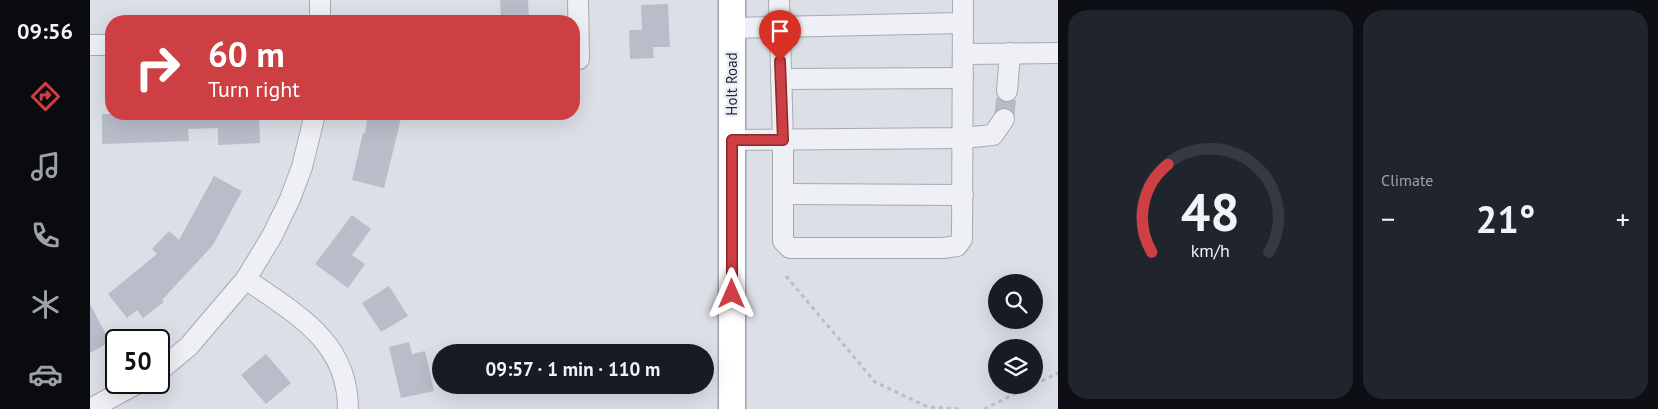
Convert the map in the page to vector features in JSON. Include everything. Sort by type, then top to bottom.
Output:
[{"type":"main road","name":"Holt Road","points":[[732,0],[732,409]]},
{"type":"street","points":[[320,0],[320,15]]},
{"type":"street","points":[[578,0],[578,15]]},
{"type":"street","points":[[779,0],[783,140],[783,241],[790,248],[943,248],[957,246],[962,239],[963,0]]},
{"type":"street","points":[[732,28],[963,23]]},
{"type":"street","points":[[90,45],[105,45]]},
{"type":"street","points":[[1008,91],[1010,53]]},
{"type":"street","points":[[963,54],[1058,53]]},
{"type":"street","points":[[781,79],[963,78]]},
{"type":"street","points":[[732,140],[963,138],[993,135],[1004,119]]},
{"type":"street","points":[[170,362],[189,346],[246,279],[272,236],[290,199],[302,167],[314,120]]},
{"type":"street","points":[[783,194],[963,194]]},
{"type":"street","points":[[246,279],[304,320],[324,338],[336,357],[344,382],[348,409]]},
{"type":"street","points":[[90,409],[118,394]]},
{"type":"path","points":[[786,276],[874,382],[928,407],[960,409]]},
{"type":"path","points":[[984,409],[1058,373]]},
{"type":"building","points":[[500,0],[528,0],[529,15],[501,15]]},
{"type":"building","points":[[668,4],[670,47],[653,47],[654,58],[630,59],[629,30],[642,30],[641,5]]},
{"type":"building","points":[[102,114],[105,114],[105,120],[259,120],[260,143],[218,145],[218,128],[188,129],[189,141],[102,144]]},
{"type":"building","points":[[367,120],[401,120],[384,188],[352,180],[363,133],[365,133]]},
{"type":"building","points":[[214,176],[242,191],[213,245],[162,300],[164,302],[143,318],[137,310],[127,318],[108,294],[157,254],[152,249],[169,231],[179,240]]},
{"type":"building","points":[[352,215],[371,229],[352,255],[365,264],[348,288],[315,264]]},
{"type":"building","points":[[389,286],[408,316],[381,332],[362,303]]},
{"type":"building","points":[[90,304],[105,332],[105,345],[90,353]]},
{"type":"building","points":[[409,342],[412,354],[425,351],[432,382],[432,391],[401,398],[389,347]]},
{"type":"building","points":[[266,354],[291,383],[266,404],[241,375]]},
{"type":"tunnel","points":[[1004,119],[1007,91]]},
{"type":"route","points":[[732,294],[732,140],[783,140],[780,61]]}]
